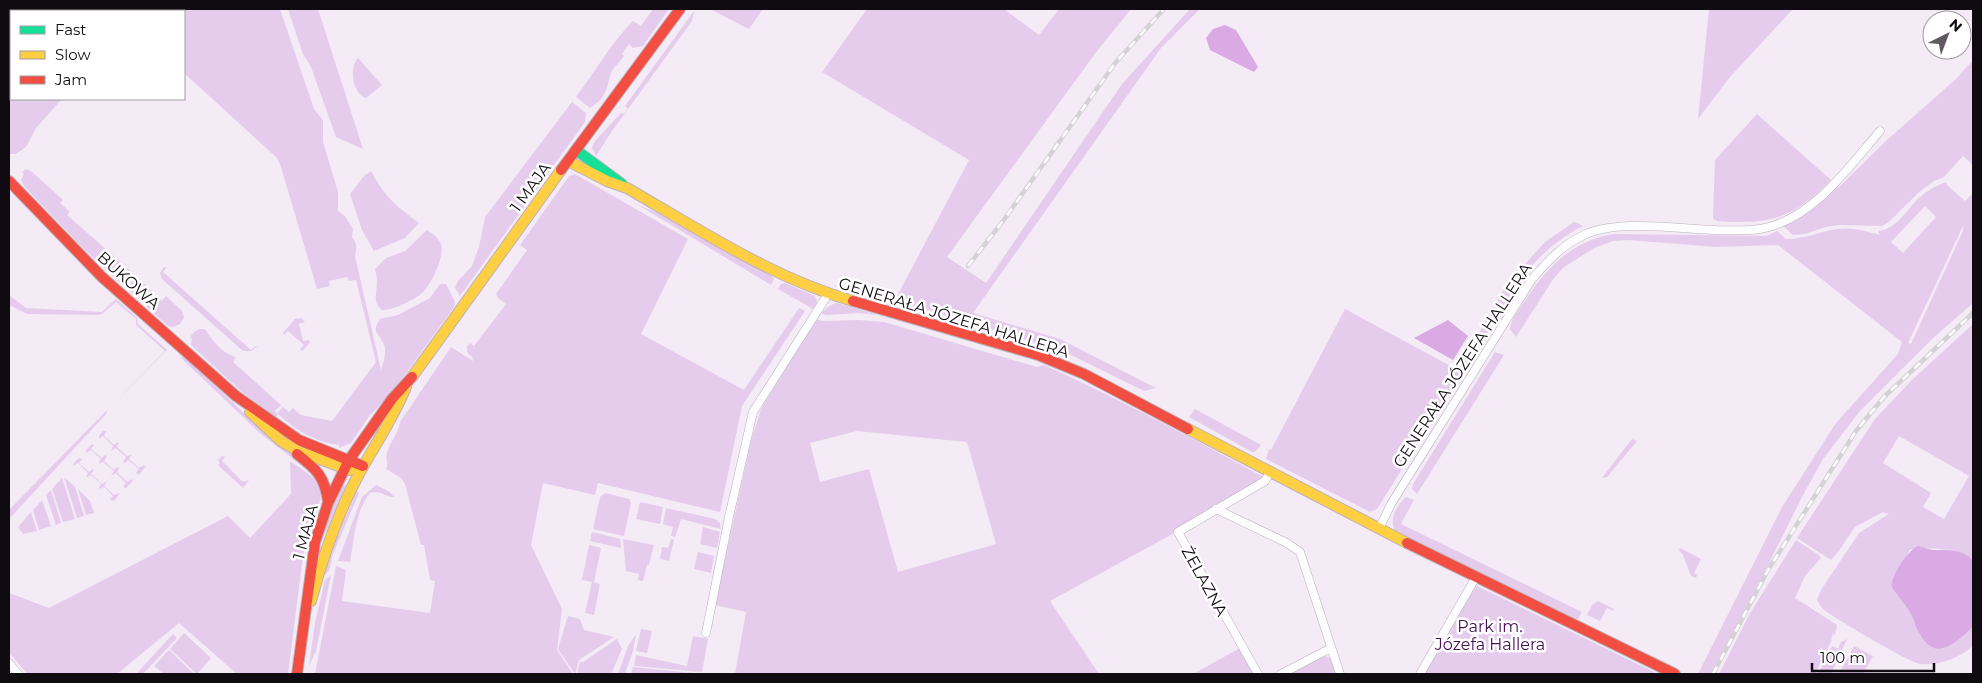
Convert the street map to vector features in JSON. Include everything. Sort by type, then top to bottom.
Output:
[{"type":"street","name":"1 MAJA","points":[[296,674],[305,621],[307,588],[312,557],[328,503],[347,464],[392,398],[406,385],[680,9]]},
{"type":"street","name":"GENERAŁA JÓZEFA HALLERA","points":[[1379,529],[1391,504],[1532,279],[1560,250],[1584,235],[1612,228],[1741,230],[1769,227],[1790,219],[1818,199],[1880,131]]},
{"type":"street","name":"GENERAŁA JÓZEFA HALLERA","points":[[576,150],[627,188],[775,272],[828,294],[1038,356],[1084,374],[1379,529],[1675,674]]},
{"type":"street","name":"GENERAŁA JÓZEFA HALLERA","points":[[568,161],[607,181],[627,188]]},
{"type":"street","name":"BUKOWA","points":[[9,181],[102,277],[236,396],[299,440],[333,453],[347,464]]},
{"type":"street","points":[[706,633],[729,517],[753,412],[828,294]]},
{"type":"street","name":"1 MAJA","points":[[305,621],[328,544],[361,470],[399,404],[406,385]]},
{"type":"street","name":"BUKOWA","points":[[236,396],[259,422],[281,441],[300,452],[347,464]]},
{"type":"street","points":[[333,453],[350,448],[364,439]]},
{"type":"street","points":[[281,441],[322,474],[328,503]]},
{"type":"street","points":[[347,464],[361,470]]},
{"type":"street","name":"ŻELAZNA","points":[[1258,674],[1178,532],[1265,481],[1270,472]]},
{"type":"street","points":[[1216,509],[1300,552],[1340,674]]},
{"type":"street","points":[[1420,674],[1476,577]]},
{"type":"street","name":"1 MAJA","points":[[301,645],[301,674]]},
{"type":"street","points":[[1281,674],[1331,648]]},
{"type":"street","points":[[9,662],[18,674]]},
{"type":"green space","points":[[9,9],[280,9],[314,109],[323,120],[323,142],[338,192],[338,211],[345,216],[353,229],[352,237],[356,246],[355,256],[381,370],[385,348],[376,330],[380,319],[398,315],[430,298],[440,284],[446,284],[455,302],[454,307],[392,393],[370,415],[351,443],[339,448],[339,445],[322,441],[306,434],[278,414],[276,417],[242,392],[191,345],[192,339],[190,337],[193,333],[198,330],[206,330],[218,346],[236,357],[233,362],[281,405],[275,411],[277,413],[283,407],[289,412],[293,408],[301,415],[332,421],[376,362],[356,280],[349,281],[347,277],[329,281],[330,286],[317,289],[277,158],[185,74],[185,10],[10,10],[10,100],[61,100],[36,128],[26,147],[16,154],[9,154]]},
{"type":"green space","points":[[288,9],[318,9],[363,149],[336,137],[311,67],[303,54]]},
{"type":"green space","points":[[653,9],[669,9],[643,46],[633,48],[629,44],[622,54],[624,56],[611,73],[604,95],[590,108],[576,97],[625,30],[633,21],[641,26]]},
{"type":"green space","points":[[710,9],[763,9],[749,29]]},
{"type":"green space","points":[[867,9],[1004,9],[1039,35],[1059,9],[1131,9],[1097,51],[947,257],[986,283],[1122,84],[1190,9],[1200,9],[1161,48],[973,313],[1060,339],[1156,388],[1144,391],[1063,351],[895,300],[969,160],[822,72]]},
{"type":"green space","points":[[1709,9],[1793,9],[1730,77],[1698,119]]},
{"type":"green space","points":[[694,11],[692,21],[596,156],[592,148],[594,142],[621,113],[624,114],[628,108],[625,106]]},
{"type":"green space","points":[[358,58],[382,85],[366,98],[361,96],[353,80],[353,67]]},
{"type":"green space","points":[[1973,60],[1973,165],[1963,156],[1944,177],[1934,181],[1918,193],[1890,221],[1882,226],[1839,225],[1805,234],[1793,235],[1782,225],[1835,186],[1839,187],[1887,140],[1956,79]]},
{"type":"green space","points":[[572,102],[586,113],[585,122],[460,296],[455,288],[458,281],[472,266],[479,247],[485,217]]},
{"type":"green space","points":[[1757,114],[1831,180],[1804,203],[1779,217],[1752,222],[1717,221],[1713,218],[1715,160]]},
{"type":"green space","points":[[26,169],[31,171],[63,200],[60,203],[70,212],[67,215],[133,273],[122,285],[81,246],[24,186],[21,180],[24,174],[22,172]]},
{"type":"green space","points":[[371,171],[381,188],[392,200],[419,223],[405,238],[374,251],[362,230],[350,194],[364,176]]},
{"type":"green space","points":[[575,174],[688,239],[641,334],[744,390],[799,308],[805,311],[742,406],[720,512],[598,483],[595,495],[543,483],[531,545],[562,609],[557,650],[573,674],[315,674],[336,566],[346,570],[342,601],[430,613],[435,581],[430,580],[424,545],[421,545],[405,484],[401,478],[386,469],[387,453],[400,422],[451,347],[473,361],[467,352],[467,346],[470,343],[474,346],[506,304],[496,294],[527,250],[520,245],[569,176]]},
{"type":"green space","points":[[1946,182],[1965,201],[1973,193],[1973,303],[1931,340],[1860,411],[1823,459],[1802,497],[1714,674],[1698,674],[1782,507],[1836,423],[1898,354],[1902,342],[1778,245],[1717,247],[1628,240],[1613,241],[1594,248],[1563,268],[1554,278],[1516,337],[1510,329],[1516,313],[1540,280],[1560,259],[1572,250],[1599,237],[1614,234],[1766,236],[1777,231],[1786,239],[1843,229],[1859,230],[1880,235],[1878,231],[1884,230],[1896,223],[1922,195]],"holes":[[[1925,206],[1936,217],[1903,253],[1891,242]],[[1963,226],[1963,231],[1911,344],[1908,343]]]},
{"type":"green space","points":[[638,205],[676,220],[772,276],[774,279],[771,285]]},
{"type":"green space","points":[[1574,222],[1583,226],[1549,249],[1521,279],[1377,509],[1370,512],[1266,459],[1269,449],[1271,450],[1345,309],[1458,370],[1507,284],[1545,242]]},
{"type":"green space","points":[[427,230],[438,239],[442,249],[433,278],[425,290],[418,296],[396,307],[382,310],[376,301],[377,280],[375,269],[386,258],[405,251]]},
{"type":"green space","points":[[164,267],[167,267],[163,272],[251,350],[257,347],[251,351],[243,351],[162,279],[160,273]]},
{"type":"green space","points":[[136,276],[162,301],[166,296],[182,311],[184,317],[180,324],[173,327],[168,326],[126,288]]},
{"type":"green space","points":[[785,283],[815,296],[817,302],[813,309],[778,289],[781,284]]},
{"type":"green space","points":[[9,295],[26,308],[102,312],[116,299],[137,318],[138,324],[167,350],[113,404],[165,351],[136,325],[136,319],[116,302],[102,314],[98,315],[27,314],[9,305]]},
{"type":"green space","points":[[836,303],[877,315],[859,313],[826,315],[821,313]]},
{"type":"green space","points":[[301,318],[305,322],[299,324],[303,341],[309,340],[310,342],[303,351],[300,349],[304,345],[288,331],[284,335],[283,333],[295,319]]},
{"type":"green space","points":[[816,319],[823,321],[859,320],[884,322],[1037,367],[1044,365],[1128,405],[1265,478],[1178,531],[1050,601],[1099,674],[735,674],[746,612],[715,605],[751,441],[761,409]],"holes":[[[857,431],[967,442],[996,544],[898,572],[869,469],[820,482],[810,443]]]},
{"type":"green space","points":[[1973,324],[1973,561],[1961,553],[1952,551],[1934,549],[1910,550],[1893,578],[1896,590],[1910,612],[1921,635],[1933,648],[1951,645],[1973,627],[1973,646],[1948,660],[1934,664],[1920,664],[1902,656],[1841,621],[1823,609],[1817,600],[1821,590],[1859,533],[1889,514],[1883,512],[1855,527],[1831,560],[1797,538],[1875,419],[1912,380]],"holes":[[[1899,436],[1969,476],[1944,519],[1923,507],[1931,493],[1883,463]]]},
{"type":"green space","points":[[1495,352],[1504,355],[1417,494],[1412,489],[1413,484]]},
{"type":"green space","points":[[180,357],[187,359],[264,432],[318,473],[313,474],[262,435]]},
{"type":"green space","points":[[1195,409],[1261,445],[1255,452],[1252,452],[1189,417]]},
{"type":"green space","points":[[106,411],[107,413],[9,519],[9,510]]},
{"type":"green space","points":[[103,431],[106,431],[104,436],[114,445],[119,442],[117,447],[127,456],[132,454],[129,459],[139,468],[144,465],[145,467],[139,475],[136,473],[139,469],[128,460],[125,463],[123,462],[126,457],[116,448],[111,451],[113,446],[103,436],[99,439]]},
{"type":"green space","points":[[1632,439],[1637,441],[1607,477],[1602,478]]},
{"type":"green space","points":[[92,444],[94,445],[91,449],[102,458],[105,455],[107,456],[104,461],[114,470],[118,467],[117,472],[127,482],[132,479],[133,481],[126,488],[123,487],[126,483],[116,473],[111,476],[114,471],[103,462],[98,464],[101,459],[91,450],[86,453],[86,450]]},
{"type":"green space","points":[[222,456],[225,457],[222,461],[243,482],[249,480],[243,488],[218,465],[220,463],[218,460]]},
{"type":"green space","points":[[79,458],[82,459],[79,463],[89,472],[93,469],[91,474],[102,484],[107,481],[104,486],[114,495],[120,493],[114,501],[110,500],[113,496],[104,487],[98,489],[101,484],[91,475],[86,478],[88,473],[78,463],[73,466]]},
{"type":"green space","points":[[290,461],[317,480],[321,494],[319,506],[304,549],[288,674],[237,674],[179,623],[117,674],[27,674],[9,652],[9,593],[49,608],[228,516],[250,538],[291,494]]},
{"type":"green space","points":[[64,477],[75,487],[84,516],[77,518]]},
{"type":"green space","points":[[62,478],[75,519],[63,522],[52,489]]},
{"type":"green space","points":[[341,484],[346,486],[320,545],[315,573],[321,538]]},
{"type":"green space","points":[[376,485],[390,492],[394,497],[377,492],[370,493],[358,517],[350,562],[338,561],[362,497]]},
{"type":"green space","points":[[78,489],[90,501],[94,513],[86,515]]},
{"type":"green space","points":[[51,490],[61,523],[56,525],[46,495]]},
{"type":"green space","points":[[357,491],[359,493],[333,554],[329,571],[322,577],[333,546]]},
{"type":"green space","points":[[605,493],[629,499],[631,503],[624,536],[593,529],[600,497]]},
{"type":"green space","points":[[1406,497],[1414,500],[1401,524],[1582,612],[1578,619],[1572,620],[1396,532],[1393,523],[1394,513]]},
{"type":"green space","points":[[42,500],[51,526],[39,530],[33,510]]},
{"type":"green space","points":[[640,502],[663,507],[660,524],[636,519]]},
{"type":"green space","points":[[666,508],[715,519],[720,523],[721,529],[681,519],[675,537],[671,536],[673,527],[663,524]]},
{"type":"green space","points":[[31,512],[37,531],[23,534],[18,527]]},
{"type":"green space","points":[[703,527],[720,532],[717,548],[700,544]]},
{"type":"green space","points":[[592,532],[620,539],[621,548],[590,541]]},
{"type":"green space","points":[[623,539],[654,545],[643,581],[638,580],[639,574],[626,571]]},
{"type":"green space","points":[[671,539],[674,540],[669,561],[660,559],[662,547],[668,548]]},
{"type":"green space","points":[[1796,540],[1821,558],[1805,576],[1795,598],[1837,625],[1835,635],[1833,634],[1832,640],[1815,674],[1719,674],[1750,613]]},
{"type":"green space","points":[[589,545],[601,548],[594,582],[600,584],[594,615],[585,613],[592,582],[582,580]]},
{"type":"green space","points":[[1680,548],[1701,559],[1694,573],[1697,575],[1696,578],[1691,576],[1683,555],[1679,550]]},
{"type":"green space","points":[[698,552],[714,556],[711,573],[694,569]]},
{"type":"green space","points":[[331,575],[316,651],[309,666],[315,623],[325,580]]},
{"type":"green space","name":"Park im. Józefa Hallera","points":[[1475,585],[1656,673],[1424,674]]},
{"type":"green space","points":[[1598,601],[1614,609],[1613,611],[1607,608],[1600,621],[1587,615],[1592,605]]},
{"type":"green space","points":[[568,616],[580,619],[584,630],[614,637],[579,660],[575,674],[558,649]]},
{"type":"green space","points":[[641,629],[652,631],[647,653],[636,651]]},
{"type":"green space","points":[[184,633],[211,658],[197,674],[170,649]]},
{"type":"green space","points":[[173,634],[177,638],[143,674],[136,674]]},
{"type":"green space","points":[[636,634],[633,651],[625,673],[618,674],[628,646]]},
{"type":"green space","points":[[693,636],[708,639],[702,672],[634,666],[636,655],[687,666]]},
{"type":"green space","points":[[617,639],[622,649],[611,674],[577,673],[580,662],[583,662]]},
{"type":"green space","points":[[1847,639],[1831,674],[1818,674],[1832,646],[1838,649],[1841,642]]},
{"type":"green space","points":[[1854,646],[1873,656],[1863,674],[1839,674]]},
{"type":"green space","points":[[1240,648],[1255,674],[1193,674]]},
{"type":"green space","points":[[169,650],[194,674],[164,674],[154,666]]},
{"type":"green space","points":[[1324,656],[1331,658],[1337,674],[1289,674]]},
{"type":"green space","points":[[633,667],[703,674],[631,674]]},
{"type":"shaded area","points":[[1225,25],[1236,30],[1258,67],[1254,72],[1210,50],[1206,38],[1213,29]]},
{"type":"shaded area","points":[[1448,320],[1468,336],[1453,360],[1414,338]]},
{"type":"shaded area","points":[[1918,546],[1932,550],[1960,552],[1973,561],[1973,627],[1953,643],[1940,649],[1933,648],[1926,643],[1917,630],[1910,612],[1892,587],[1900,564]]},
{"type":"railway","points":[[968,266],[1003,221],[1116,62],[1164,9]]},
{"type":"railway","points":[[1713,674],[1768,570],[1856,431],[1884,397],[1973,313]]},
{"type":"traffic: fast","points":[[576,150],[622,184]]},
{"type":"traffic: slow","points":[[568,161],[607,181],[627,188],[737,252],[765,266],[794,280],[853,301]]},
{"type":"traffic: slow","points":[[412,377],[561,170]]},
{"type":"traffic: slow","points":[[311,601],[326,551],[345,503],[406,387]]},
{"type":"traffic: slow","points":[[250,412],[281,441],[300,452],[350,470]]},
{"type":"traffic: slow","points":[[1188,429],[1407,543]]},
{"type":"traffic: jam","points":[[561,170],[680,9]]},
{"type":"traffic: jam","points":[[9,181],[102,277],[236,396],[299,440],[363,466]]},
{"type":"traffic: jam","points":[[853,301],[1038,355],[1084,374],[1188,429]]},
{"type":"traffic: jam","points":[[297,674],[315,542],[328,503],[349,460],[392,399],[412,377]]},
{"type":"traffic: jam","points":[[297,454],[322,479],[328,502]]},
{"type":"traffic: jam","points":[[1407,543],[1675,674]]}]
